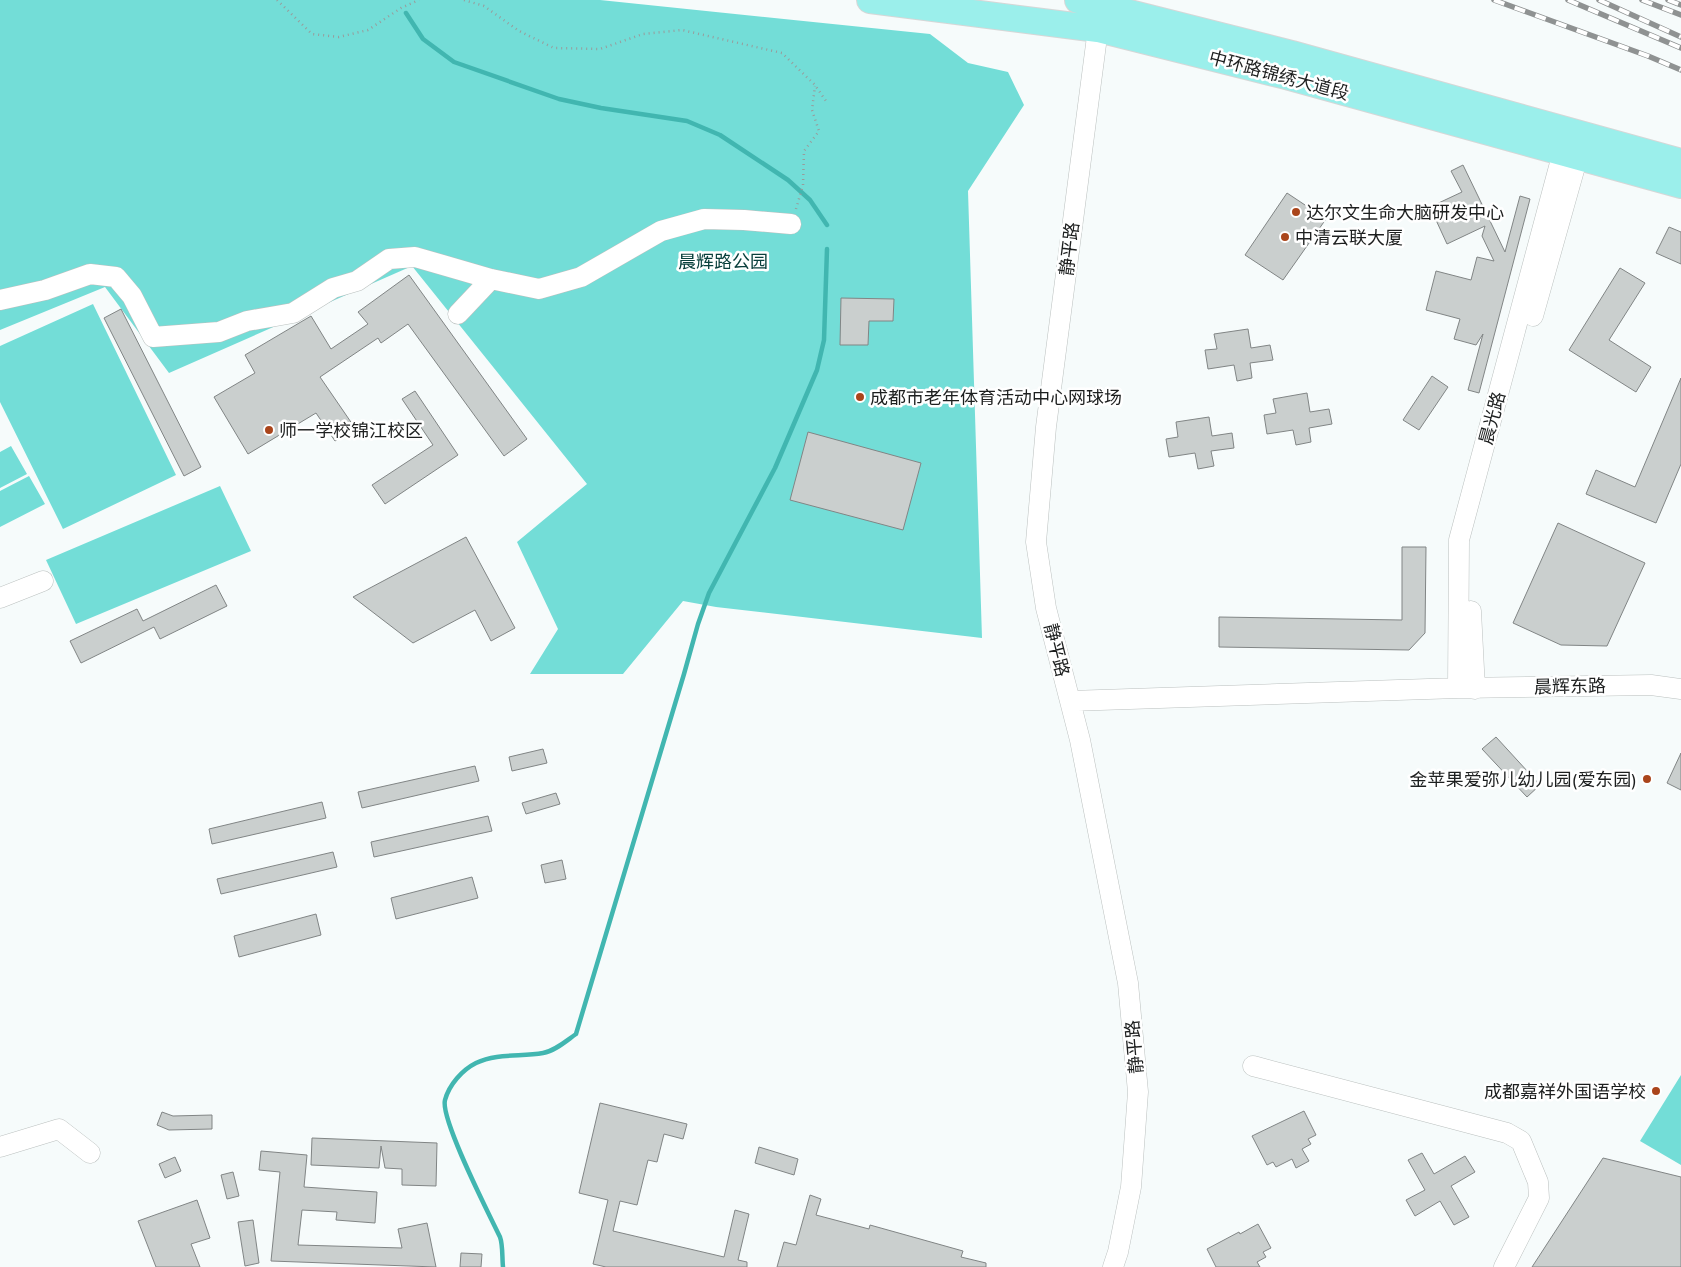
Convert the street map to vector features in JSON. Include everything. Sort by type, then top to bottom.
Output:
[{"type":"main road","name":"中环路锦绣大道段","points":[[870,0],[1098,29],[1286,76],[1681,185]]},
{"type":"main road","name":"中环路锦绣大道段","points":[[1078,0],[1114,4],[1681,162]]},
{"type":"main road","points":[[1083,0],[1098,29]]},
{"type":"main road","points":[[1098,29],[1114,4]]},
{"type":"street","name":"静平路","points":[[1098,29],[1046,427],[1036,542],[1046,608],[1080,740],[1128,983],[1138,1092],[1132,1186],[1113,1267]]},
{"type":"street","name":"晨光路","points":[[1467,688],[1459,540],[1571,154]]},
{"type":"street","points":[[0,300],[45,290],[90,274],[116,278],[132,296],[153,336],[219,332],[247,321],[293,313],[333,288],[357,281],[389,259],[415,257],[491,279],[539,288],[581,278],[661,231],[704,219],[791,224]]},
{"type":"street","points":[[458,314],[491,279]]},
{"type":"street","points":[[0,598],[43,581]]},
{"type":"street","name":"晨辉东路","points":[[1070,701],[1467,688],[1651,685],[1681,689]]},
{"type":"street","points":[[1253,1066],[1507,1133],[1521,1141],[1538,1182],[1539,1198],[1504,1267]]},
{"type":"street","points":[[0,1147],[59,1129],[90,1152]]},
{"type":"path","points":[[277,0],[312,34],[339,37],[368,30],[401,8],[418,0]]},
{"type":"path","points":[[464,0],[484,6],[519,31],[554,48],[600,49],[643,34],[682,30],[782,53],[815,85],[826,101]]},
{"type":"path","points":[[798,202],[803,185],[804,151],[819,131],[812,110],[815,85]]},
{"type":"green space","name":"晨辉路公园","points":[[0,0],[600,0],[930,34],[968,63],[1008,72],[1024,105],[968,191],[982,638],[716,607],[683,601],[623,674],[530,674],[558,629],[517,542],[587,484],[412,266],[169,373],[105,287],[0,330]]},
{"type":"green space","points":[[93,304],[176,475],[63,529],[0,402],[0,346]]},
{"type":"green space","points":[[11,446],[27,474],[0,488],[0,452]]},
{"type":"green space","points":[[29,476],[45,504],[0,527],[0,491]]},
{"type":"green space","points":[[220,486],[251,551],[76,624],[46,560]]},
{"type":"green space","points":[[1681,1075],[1681,1165],[1640,1141]]},
{"type":"building","points":[[1463,165],[1505,252],[1520,196],[1530,199],[1479,393],[1468,390],[1483,334],[1476,345],[1454,339],[1460,319],[1426,310],[1436,271],[1471,280],[1477,257],[1494,261],[1482,236],[1485,226],[1447,244],[1430,207],[1462,192],[1451,171]]},
{"type":"building","name":"中清云联大厦","points":[[1287,193],[1326,219],[1283,280],[1245,255]]},
{"type":"building","points":[[1669,227],[1681,232],[1681,264],[1656,253]]},
{"type":"building","points":[[1620,268],[1645,283],[1609,340],[1651,367],[1636,392],[1569,350]]},
{"type":"building","points":[[409,275],[527,439],[504,456],[408,324],[381,343],[378,338],[320,377],[355,428],[335,441],[316,413],[248,454],[214,397],[255,373],[245,355],[311,316],[331,349],[368,324],[358,312]]},
{"type":"building","points":[[841,298],[894,299],[893,321],[869,321],[868,345],[840,345]]},
{"type":"building","points":[[121,309],[201,467],[184,476],[104,318]]},
{"type":"building","points":[[1248,329],[1251,348],[1270,345],[1273,360],[1250,363],[1252,378],[1237,381],[1234,365],[1208,369],[1205,350],[1217,349],[1214,334]]},
{"type":"building","points":[[1432,376],[1448,387],[1419,430],[1403,420]]},
{"type":"building","points":[[1681,378],[1681,464],[1656,523],[1586,494],[1596,470],[1635,487]]},
{"type":"building","points":[[415,391],[458,455],[385,504],[372,485],[433,445],[402,399]]},
{"type":"building","points":[[1307,393],[1310,412],[1329,409],[1332,424],[1309,428],[1311,442],[1296,445],[1293,430],[1267,434],[1264,415],[1276,413],[1273,399]]},
{"type":"building","points":[[1209,417],[1212,436],[1232,433],[1234,448],[1211,451],[1214,466],[1198,469],[1195,453],[1169,457],[1166,439],[1178,437],[1176,422]]},
{"type":"building","points":[[808,432],[921,463],[903,530],[790,500]]},
{"type":"building","points":[[1558,523],[1645,563],[1607,646],[1561,645],[1513,623]]},
{"type":"building","points":[[466,537],[515,628],[491,641],[475,610],[413,643],[353,597]]},
{"type":"building","points":[[1402,547],[1426,547],[1425,633],[1409,650],[1219,647],[1219,617],[1402,620]]},
{"type":"building","points":[[216,585],[227,606],[160,639],[154,627],[81,663],[70,641],[137,609],[143,621]]},
{"type":"building","points":[[1496,737],[1540,785],[1527,797],[1482,749]]},
{"type":"building","points":[[543,749],[547,763],[512,771],[509,757]]},
{"type":"building","points":[[1681,753],[1681,790],[1667,783]]},
{"type":"building","points":[[475,766],[479,781],[362,808],[358,792]]},
{"type":"building","points":[[556,793],[560,804],[526,814],[522,803]]},
{"type":"building","points":[[322,802],[326,818],[212,844],[209,829]]},
{"type":"building","points":[[488,816],[492,831],[374,857],[371,842]]},
{"type":"building","points":[[333,852],[337,867],[221,894],[217,879]]},
{"type":"building","points":[[562,860],[566,879],[545,883],[541,865]]},
{"type":"building","points":[[472,877],[478,898],[396,919],[391,898]]},
{"type":"building","points":[[316,914],[321,935],[239,957],[234,936]]},
{"type":"building","points":[[600,1103],[687,1124],[683,1139],[664,1134],[657,1162],[648,1160],[637,1205],[620,1201],[613,1231],[724,1257],[735,1210],[749,1214],[738,1260],[747,1262],[747,1267],[606,1267],[593,1264],[608,1200],[579,1193]]},
{"type":"building","points":[[1304,1111],[1316,1135],[1308,1139],[1311,1144],[1302,1149],[1309,1161],[1296,1168],[1292,1159],[1276,1167],[1273,1162],[1267,1165],[1252,1136]]},
{"type":"building","points":[[162,1112],[173,1116],[212,1115],[212,1129],[169,1130],[157,1125]]},
{"type":"building","points":[[312,1138],[437,1143],[436,1186],[402,1185],[402,1169],[385,1168],[381,1146],[379,1168],[311,1165]]},
{"type":"building","points":[[759,1147],[798,1159],[794,1175],[755,1163]]},
{"type":"building","points":[[261,1151],[307,1155],[304,1187],[377,1192],[375,1223],[336,1220],[337,1212],[302,1210],[298,1245],[402,1248],[398,1229],[427,1223],[436,1267],[271,1261],[280,1172],[259,1170]]},
{"type":"building","points":[[1422,1153],[1434,1174],[1465,1156],[1475,1172],[1451,1186],[1469,1217],[1454,1225],[1440,1201],[1415,1216],[1406,1200],[1425,1190],[1408,1160]]},
{"type":"building","points":[[175,1157],[181,1171],[165,1178],[159,1164]]},
{"type":"building","points":[[1603,1158],[1681,1177],[1681,1267],[1532,1267]]},
{"type":"building","points":[[233,1172],[239,1196],[227,1199],[221,1175]]},
{"type":"building","points":[[810,1195],[821,1199],[816,1215],[869,1229],[870,1225],[963,1251],[961,1257],[986,1263],[986,1267],[777,1267],[784,1242],[796,1245]]},
{"type":"building","points":[[197,1200],[210,1238],[191,1244],[200,1267],[156,1267],[138,1221]]},
{"type":"building","points":[[253,1220],[259,1263],[245,1266],[238,1222]]},
{"type":"building","points":[[1258,1224],[1271,1248],[1263,1252],[1266,1257],[1257,1262],[1260,1267],[1216,1267],[1207,1249]]},
{"type":"building","points":[[461,1253],[482,1254],[481,1267],[460,1267]]},
{"type":"waterway","points":[[406,13],[423,39],[454,62],[559,99],[601,108],[687,121],[720,135],[788,180],[810,200],[827,225]]},
{"type":"waterway","points":[[503,1267],[500,1237],[457,1146],[445,1110],[445,1100],[457,1078],[476,1063],[492,1058],[547,1052],[576,1034],[698,624],[709,593],[775,468],[817,370],[824,340],[827,249]]},
{"type":"railway","points":[[1494,0],[1648,56],[1681,70]]},
{"type":"railway","points":[[1568,0],[1681,48]]},
{"type":"railway","points":[[1599,0],[1681,37]]},
{"type":"railway","points":[[1642,0],[1681,15]]},
{"type":"railway","points":[[1668,0],[1681,5]]},
{"type":"place","name":"达尔文生命大脑研发中心","points":[[1296,212]]},
{"type":"place","name":"中清云联大厦","points":[[1285,237]]},
{"type":"place","name":"成都市老年体育活动中心网球场","points":[[860,397]]},
{"type":"place","name":"师一学校锦江校区","points":[[269,430]]},
{"type":"place","name":"金苹果爱弥儿幼儿园(爱东园)","points":[[1647,779]]},
{"type":"place","name":"成都嘉祥外国语学校","points":[[1656,1091]]}]
